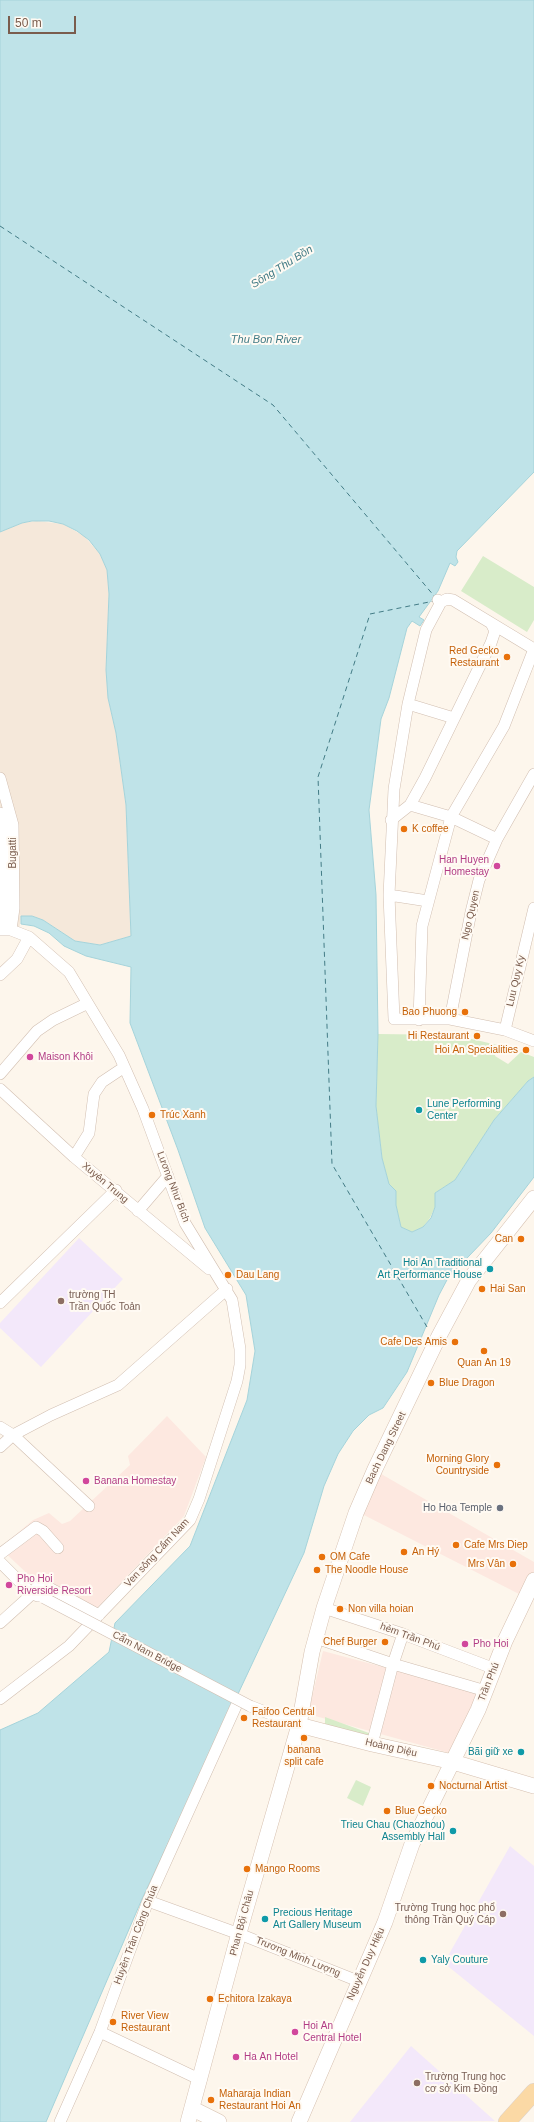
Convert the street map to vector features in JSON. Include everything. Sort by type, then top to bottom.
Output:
[{"type":"main road","points":[[507,2122],[534,2092]]},
{"type":"street","points":[[419,1020],[422,926],[452,817],[504,726],[534,649],[492,625],[453,600],[446,599],[439,601],[426,630],[408,704],[395,782],[391,820],[389,895],[394,1019],[419,1020],[450,1019],[505,1030],[534,1041]]},
{"type":"street","points":[[391,820],[410,806],[491,643],[494,631],[492,625]]},
{"type":"street","points":[[408,704],[454,718]]},
{"type":"street","name":"Ngo Quyen","points":[[450,1019],[478,886],[497,839],[534,774]]},
{"type":"street","name":"Bugatti","points":[[0,778],[13,825],[14,908],[5,930]]},
{"type":"street","points":[[410,806],[452,817],[497,839]]},
{"type":"street","points":[[0,813],[2,825],[2,900],[5,930]]},
{"type":"street","points":[[389,895],[428,901]]},
{"type":"street","name":"Luu Quy Ky","points":[[505,1030],[534,908]]},
{"type":"street","name":"Lương Như Bích","points":[[5,930],[29,937],[69,972],[81,989],[86,1004],[119,1055],[123,1068],[144,1109],[186,1223],[214,1273],[227,1289]]},
{"type":"street","points":[[0,975],[17,959],[29,937]]},
{"type":"street","points":[[0,1074],[37,1032],[53,1020],[86,1004]]},
{"type":"street","points":[[74,1157],[89,1133],[94,1094],[102,1082],[123,1068]]},
{"type":"street","name":"Xuyên Trung","points":[[0,1089],[74,1157],[116,1190],[138,1211],[214,1273]]},
{"type":"street","points":[[138,1211],[168,1176]]},
{"type":"street","points":[[0,1303],[116,1190]]},
{"type":"street","name":"Bach Dang Street","points":[[299,1725],[316,1638],[324,1608],[364,1491],[439,1336],[469,1280],[534,1198]]},
{"type":"street","points":[[0,1447],[13,1435],[51,1415],[118,1385],[227,1289]]},
{"type":"street","name":"Ven sông Cẩm Nam","points":[[0,1698],[54,1659],[99,1615],[190,1520],[195,1510],[237,1382],[240,1365],[240,1348],[232,1300],[227,1289]]},
{"type":"street","points":[[0,1427],[13,1435],[89,1506]]},
{"type":"street","points":[[0,1554],[36,1527],[43,1531],[58,1548]]},
{"type":"street","points":[[0,1562],[32,1594]]},
{"type":"street","name":"Trần Phú","points":[[453,1762],[486,1691],[505,1641],[534,1580]]},
{"type":"street","points":[[0,1623],[32,1594],[37,1586],[44,1585],[99,1615]]},
{"type":"street","name":"Cẩm Nam Bridge","points":[[32,1594],[44,1598],[250,1706]]},
{"type":"street","name":"hẻm Trần Phú","points":[[324,1608],[403,1634],[495,1669]]},
{"type":"street","points":[[372,1744],[393,1664],[403,1634]]},
{"type":"street","points":[[316,1638],[393,1664],[486,1691]]},
{"type":"street","name":"Huyền Trân Công Chúa","points":[[60,2122],[100,2032],[148,1901],[174,1847],[236,1706]]},
{"type":"street","name":"Hoàng Diệu","points":[[250,1706],[299,1725],[372,1744],[453,1762],[534,1786]]},
{"type":"street","name":"Phan Bội Châu","points":[[190,2116],[239,1934],[299,1725]]},
{"type":"street","name":"Nguyễn Duy Hiệu","points":[[299,2122],[358,1981],[385,1922],[412,1844],[453,1762]]},
{"type":"street","name":"Trương Minh Lượng","points":[[148,1901],[239,1934],[358,1981]]},
{"type":"street","points":[[100,2032],[200,2080]]},
{"type":"street","points":[[190,2116],[219,2122]]},
{"type":"shaded area","points":[[37,521],[63,524],[84,536],[100,554],[107,570],[109,594],[106,670],[108,698],[116,733],[126,805],[131,936],[100,945],[75,941],[43,920],[32,916],[21,916],[19,930],[0,929],[0,532],[22,523]]},
{"type":"shaded area","name":"trường TH Trần Quốc Toản","points":[[79,1238],[123,1279],[41,1367],[0,1328],[0,1323]]},
{"type":"shaded area","points":[[167,1416],[206,1457],[184,1516],[94,1611],[57,1599],[35,1586],[34,1580],[0,1548],[33,1520],[49,1513],[62,1524],[70,1521],[130,1465],[128,1456]]},
{"type":"shaded area","points":[[376,1471],[534,1562],[534,1573],[521,1595],[358,1512]]},
{"type":"shaded area","points":[[323,1651],[477,1692],[453,1754],[308,1714]]},
{"type":"shaded area","name":"Trường Trung học phổ thông Trần Quý Cáp","points":[[510,1846],[534,1866],[534,2036],[444,1963]]},
{"type":"shaded area","name":"Trường Trung học cơ sở Kim Đồng","points":[[411,2046],[495,2121],[350,2122]]},
{"type":"green space","points":[[483,556],[534,587],[534,620],[527,632],[461,591]]},
{"type":"green space","points":[[378,1034],[455,1035],[497,1045],[495,1056],[508,1064],[521,1052],[534,1057],[534,1077],[528,1081],[494,1120],[455,1180],[435,1193],[435,1207],[430,1218],[423,1227],[412,1232],[401,1228],[396,1205],[396,1191],[389,1184],[382,1159],[376,1106]]},
{"type":"green space","points":[[325,1717],[377,1736],[376,1741],[325,1728]]},
{"type":"green space","points":[[356,1780],[371,1787],[363,1806],[347,1798]]},
{"type":"water","name":"Thu Bon River","points":[[0,0],[534,0],[534,472],[457,551],[456,557],[458,562],[455,566],[450,563],[438,591],[419,617],[424,620],[420,626],[412,621],[407,628],[389,698],[381,719],[369,810],[376,895],[378,1034],[376,1106],[382,1158],[389,1184],[396,1191],[396,1205],[401,1227],[412,1232],[423,1227],[431,1218],[435,1207],[435,1193],[455,1180],[494,1120],[528,1081],[534,1077],[534,1177],[491,1233],[448,1278],[439,1295],[407,1372],[383,1408],[369,1415],[353,1431],[338,1454],[324,1486],[304,1553],[142,1899],[46,2122],[0,2122],[0,1730],[38,1713],[109,1652],[115,1623],[190,1546],[247,1400],[255,1351],[246,1295],[205,1228],[178,1150],[130,1023],[131,967],[86,956],[64,946],[49,933],[34,926],[21,924],[21,916],[32,916],[43,920],[75,941],[100,945],[131,936],[126,805],[116,733],[108,698],[106,670],[109,594],[107,570],[100,554],[89,540],[77,531],[63,524],[49,521],[32,521],[22,523],[0,532]]},
{"type":"ferry route","points":[[0,226],[273,405],[435,597]]},
{"type":"ferry route","points":[[427,1327],[332,1164],[318,777],[370,614],[434,601]]},
{"type":"place","name":"Red Gecko Restaurant","points":[[507,657]]},
{"type":"place","name":"K coffee","points":[[404,829]]},
{"type":"place","name":"Han Huyen Homestay","points":[[497,866]]},
{"type":"place","name":"Bao Phuong","points":[[465,1012]]},
{"type":"place","name":"Hi Restaurant","points":[[477,1036]]},
{"type":"place","name":"Hoi An Specialities","points":[[526,1050]]},
{"type":"place","name":"Maison Khôi","points":[[30,1057]]},
{"type":"place","name":"Lune Performing Center","points":[[419,1110]]},
{"type":"place","name":"Trúc Xanh","points":[[152,1115]]},
{"type":"place","name":"Can","points":[[521,1239]]},
{"type":"place","name":"Hoi An Traditional Art Performance House","points":[[490,1269]]},
{"type":"place","name":"Dau Lang","points":[[228,1275]]},
{"type":"place","name":"Hai San","points":[[482,1289]]},
{"type":"place","name":"trường TH Trần Quốc Toản","points":[[61,1301]]},
{"type":"place","name":"Cafe Des Amis","points":[[455,1342]]},
{"type":"place","name":"Quan An 19","points":[[484,1351]]},
{"type":"place","name":"Blue Dragon","points":[[431,1383]]},
{"type":"place","name":"Morning Glory Countryside","points":[[497,1465]]},
{"type":"place","name":"Banana Homestay","points":[[86,1481]]},
{"type":"place","name":"Ho Hoa Temple","points":[[500,1508]]},
{"type":"place","name":"Cafe Mrs Diep","points":[[456,1545]]},
{"type":"place","name":"An Hý","points":[[404,1552]]},
{"type":"place","name":"OM Cafe","points":[[322,1557]]},
{"type":"place","name":"Mrs Vân","points":[[513,1564]]},
{"type":"place","name":"The Noodle House","points":[[317,1570]]},
{"type":"place","name":"Pho Hoi Riverside Resort","points":[[9,1585]]},
{"type":"place","name":"Non villa hoian","points":[[340,1609]]},
{"type":"place","name":"Chef Burger","points":[[385,1642]]},
{"type":"place","name":"Pho Hoi","points":[[465,1644]]},
{"type":"place","name":"Faifoo Central Restaurant","points":[[244,1718]]},
{"type":"place","name":"banana split cafe","points":[[304,1738]]},
{"type":"place","name":"Bãi giữ xe","points":[[521,1752]]},
{"type":"place","name":"Nocturnal Artist","points":[[431,1786]]},
{"type":"place","name":"Blue Gecko","points":[[387,1811]]},
{"type":"place","name":"Trieu Chau (Chaozhou) Assembly Hall","points":[[453,1831]]},
{"type":"place","name":"Mango Rooms","points":[[247,1869]]},
{"type":"place","name":"Trường Trung học phổ thông Trần Quý Cáp","points":[[503,1914]]},
{"type":"place","name":"Precious Heritage Art Gallery Museum","points":[[265,1919]]},
{"type":"place","name":"Yaly Couture","points":[[423,1960]]},
{"type":"place","name":"Echitora Izakaya","points":[[210,1999]]},
{"type":"place","name":"River View Restaurant","points":[[113,2022]]},
{"type":"place","name":"Hoi An Central Hotel","points":[[295,2032]]},
{"type":"place","name":"Ha An Hotel","points":[[236,2057]]},
{"type":"place","name":"Trường Trung học cơ sở Kim Đồng","points":[[417,2083]]},
{"type":"place","name":"Maharaja Indian Restaurant Hoi An","points":[[211,2100]]},
{"type":"water label","name":"Sông Thu Bồn","points":[[282,267]]}]
